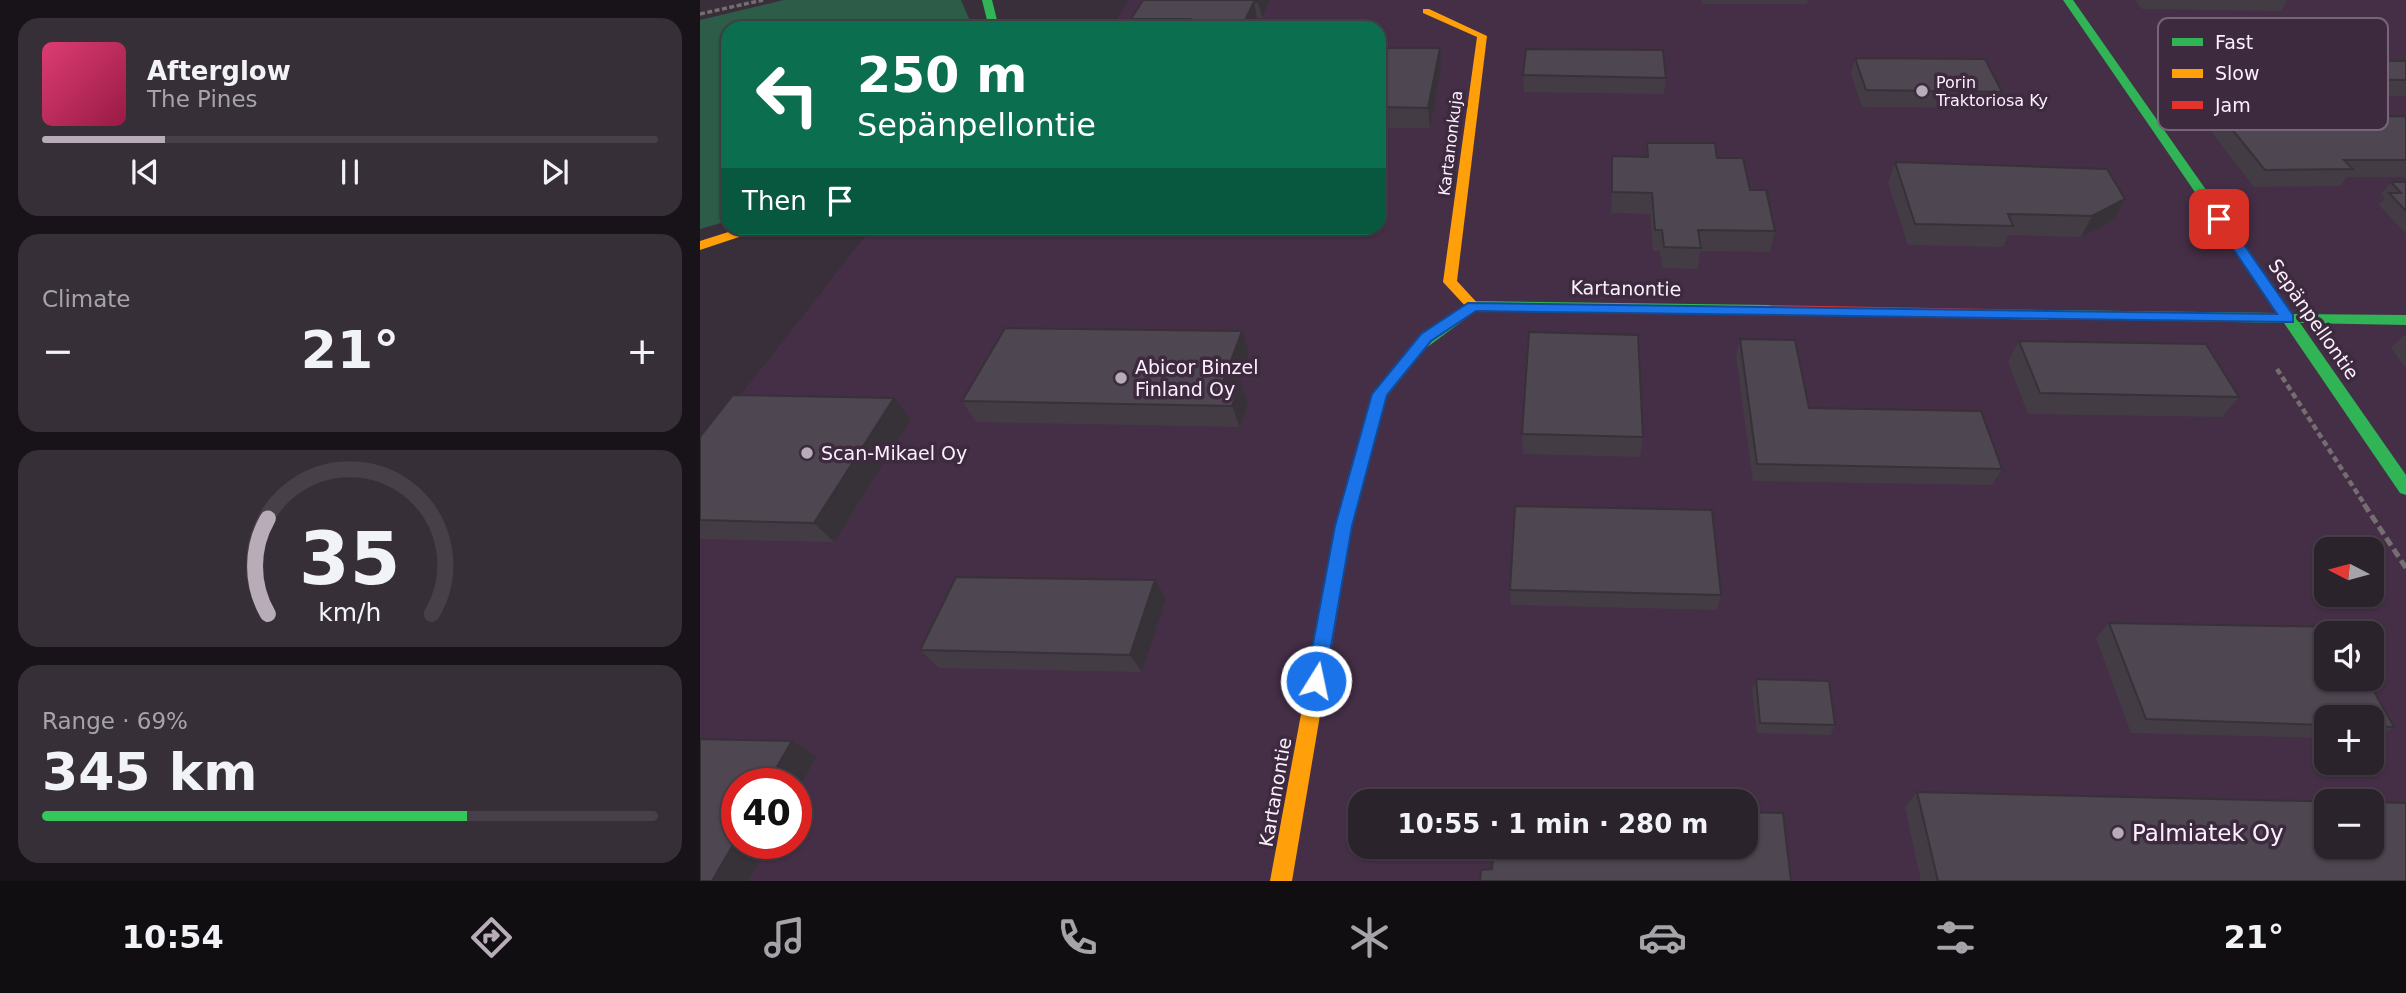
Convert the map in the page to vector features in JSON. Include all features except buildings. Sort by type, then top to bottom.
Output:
[{"type":"main road","points":[[987,0],[992,21]]},
{"type":"main road","name":"Sepänpellontie","points":[[2068,0],[2406,488]]},
{"type":"main road","name":"Kartanonkuja","points":[[1426,10],[1482,36],[1450,282],[1473,306]]},
{"type":"main road","points":[[700,246],[732,235]]},
{"type":"main road","name":"Kartanontie","points":[[1282,881],[1344,526],[1380,394],[1426,338],[1473,306],[2406,320]]},
{"type":"path","points":[[724,9],[728,0]]},
{"type":"path","points":[[700,14],[763,0]]},
{"type":"shaded area","points":[[1129,0],[2406,0],[2406,881],[700,881],[700,447],[863,239],[870,235],[1386,235],[1386,21],[1116,21]]},
{"type":"green space","points":[[784,0],[961,0],[970,21],[721,21],[721,223],[700,229],[700,20]]},
{"type":"traffic: fast","points":[[987,0],[992,21]]},
{"type":"traffic: fast","points":[[2068,0],[2158,130]]},
{"type":"traffic: fast","points":[[2158,130],[2406,488]]},
{"type":"traffic: fast","points":[[1421,344],[1473,306],[1770,310]]},
{"type":"traffic: fast","points":[[2048,315],[2406,320]]},
{"type":"traffic: slow","points":[[1426,11],[1482,36],[1450,282],[1473,306]]},
{"type":"traffic: slow","points":[[700,246],[732,235]]},
{"type":"traffic: slow","points":[[1281,881],[1344,526],[1380,394],[1421,344]]},
{"type":"traffic: jam","points":[[1770,310],[2048,315]]},
{"type":"place","name":"Porin Traktoriosa Ky","points":[[1922,91]]},
{"type":"place","name":"Abicor Binzel Finland Oy","points":[[1121,378]]},
{"type":"place","name":"Scan-Mikael Oy","points":[[807,453]]},
{"type":"place","name":"Palmiatek Oy","points":[[2118,833]]},
{"type":"route","points":[[1316,681],[1344,526],[1362,452],[1380,394],[1426,338],[1473,306],[2288,319],[2219,219]]}]
